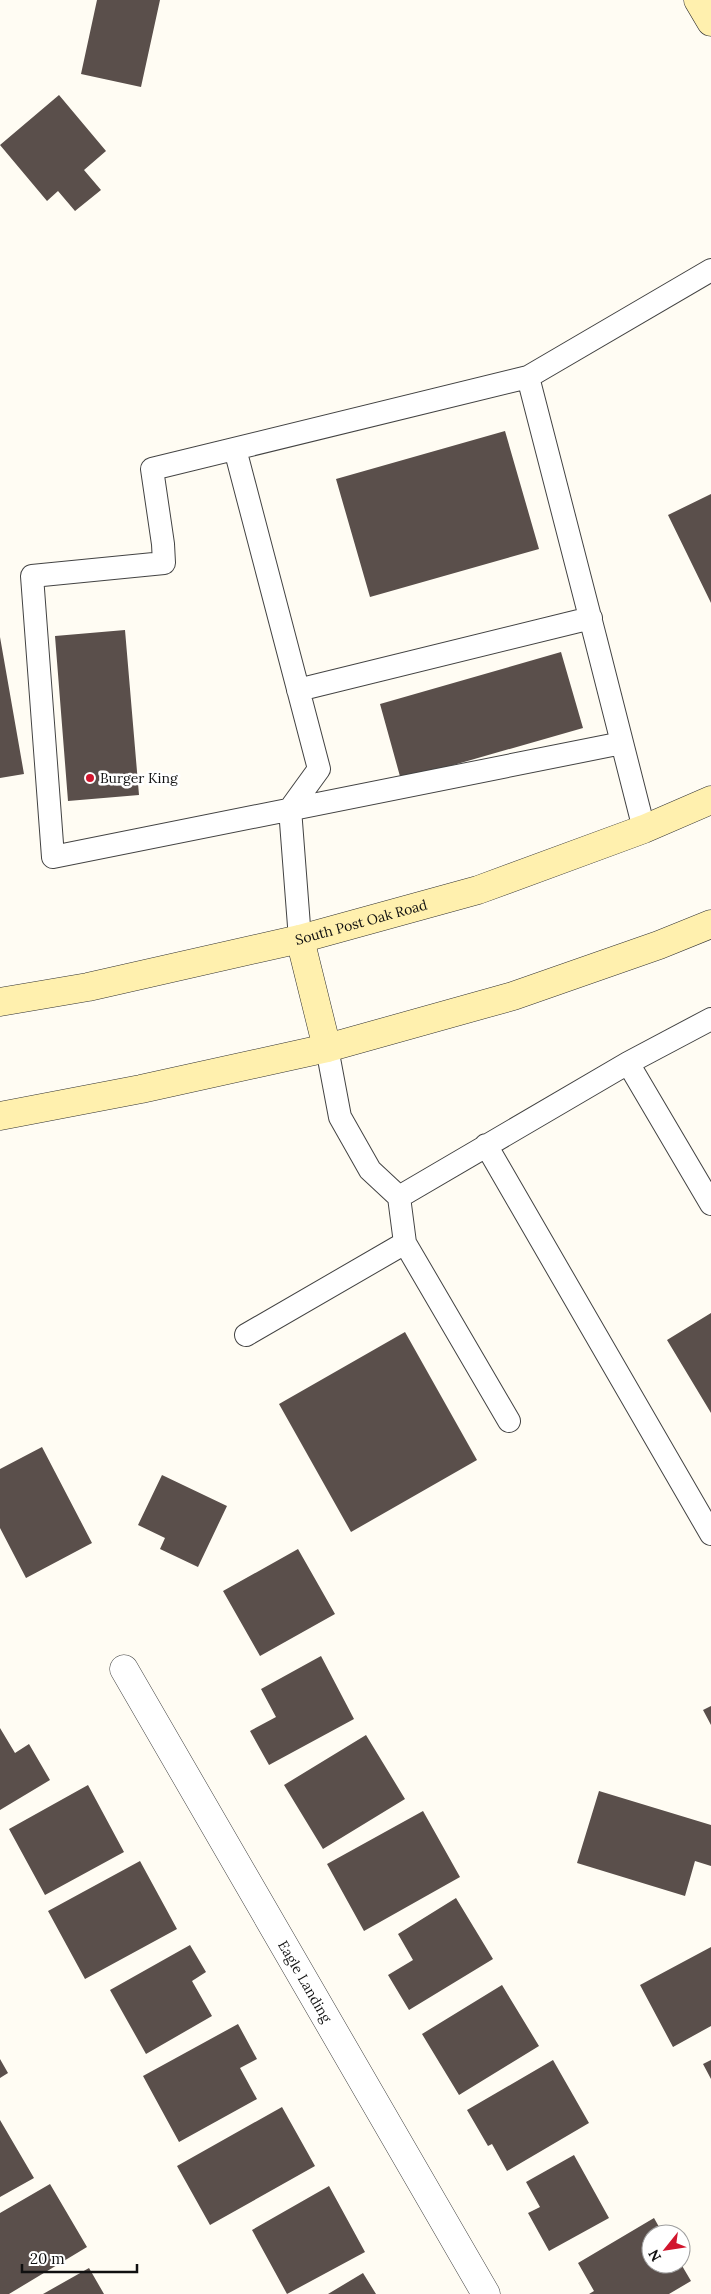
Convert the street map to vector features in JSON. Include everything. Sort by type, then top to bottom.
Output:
[{"type":"main road","points":[[698,0],[711,22]]},
{"type":"main road","name":"South Post Oak Road","points":[[0,1002],[88,987],[300,940],[478,890],[644,829],[711,800]]},
{"type":"main road","points":[[0,1116],[141,1089],[327,1048],[513,996],[659,945],[711,924]]},
{"type":"main road","points":[[300,940],[327,1048]]},
{"type":"street","name":"Eagle Landing","points":[[124,1669],[486,2294]]},
{"type":"lane","points":[[622,743],[53,856],[32,576],[164,563],[152,469],[528,377],[711,270]]},
{"type":"lane","points":[[528,377],[644,829]]},
{"type":"lane","points":[[235,449],[319,769],[290,809],[300,940]]},
{"type":"lane","points":[[298,690],[590,618]]},
{"type":"lane","points":[[399,1196],[628,1063],[711,1019]]},
{"type":"lane","points":[[327,1048],[340,1117],[370,1170],[399,1196],[405,1242],[508,1421]]},
{"type":"lane","points":[[628,1063],[711,1204]]},
{"type":"lane","points":[[486,1146],[711,1534]]},
{"type":"lane","points":[[246,1336],[405,1242]]},
{"type":"building","points":[[97,0],[160,0],[141,87],[81,74]]},
{"type":"building","points":[[59,95],[106,151],[84,170],[101,190],[75,211],[58,191],[47,201],[0,145]]},
{"type":"building","points":[[505,431],[539,549],[370,597],[336,479]]},
{"type":"building","points":[[711,494],[711,603],[668,515]]},
{"type":"building","points":[[125,630],[139,795],[68,801],[55,636]]},
{"type":"building","points":[[0,637],[24,774],[0,778]]},
{"type":"building","points":[[561,652],[583,728],[401,780],[380,704]]},
{"type":"building","points":[[711,1313],[711,1413],[667,1340]]},
{"type":"building","points":[[405,1332],[477,1460],[351,1532],[279,1404]]},
{"type":"building","points":[[42,1447],[92,1543],[26,1578],[0,1528],[0,1469]]},
{"type":"building","points":[[162,1475],[227,1506],[198,1567],[160,1549],[165,1538],[138,1525]]},
{"type":"building","points":[[298,1549],[335,1614],[260,1656],[223,1591]]},
{"type":"building","points":[[321,1656],[354,1719],[269,1765],[250,1731],[276,1717],[261,1689]]},
{"type":"building","points":[[711,1706],[711,1725],[703,1710]]},
{"type":"building","points":[[0,1728],[15,1753],[29,1744],[50,1780],[0,1810]]},
{"type":"building","points":[[366,1735],[405,1799],[323,1849],[284,1785]]},
{"type":"building","points":[[88,1785],[124,1852],[45,1895],[9,1829]]},
{"type":"building","points":[[599,1791],[711,1825],[711,1866],[695,1861],[685,1896],[577,1863]]},
{"type":"building","points":[[423,1811],[460,1877],[364,1931],[327,1864]]},
{"type":"building","points":[[140,1861],[177,1929],[85,1979],[48,1911]]},
{"type":"building","points":[[456,1898],[493,1959],[409,2010],[388,1975],[413,1960],[398,1934]]},
{"type":"building","points":[[190,1945],[206,1972],[192,1981],[212,2016],[146,2054],[110,1990]]},
{"type":"building","points":[[711,1947],[711,2026],[673,2047],[640,1985]]},
{"type":"building","points":[[502,1985],[539,2046],[459,2095],[422,2034]]},
{"type":"building","points":[[238,2024],[257,2059],[240,2068],[257,2099],[179,2142],[143,2076]]},
{"type":"building","points":[[0,2059],[8,2073],[0,2078]]},
{"type":"building","points":[[553,2060],[589,2123],[507,2171],[492,2144],[488,2146],[467,2110]]},
{"type":"building","points":[[711,2060],[711,2079],[703,2064]]},
{"type":"building","points":[[282,2107],[315,2166],[210,2225],[177,2166]]},
{"type":"building","points":[[0,2120],[34,2178],[0,2197]]},
{"type":"building","points":[[574,2155],[609,2218],[549,2251],[528,2213],[540,2207],[526,2182]]},
{"type":"building","points":[[50,2184],[87,2247],[9,2294],[0,2294],[0,2213]]},
{"type":"building","points":[[329,2186],[365,2252],[287,2294],[252,2230]]},
{"type":"building","points":[[654,2218],[657,2224],[644,2224]]},
{"type":"building","points":[[641,2226],[641,2274],[687,2274],[691,2281],[669,2294],[589,2294],[594,2291],[578,2263]]},
{"type":"building","points":[[89,2268],[104,2294],[43,2294]]},
{"type":"building","points":[[363,2273],[376,2294],[328,2294]]},
{"type":"place","name":"Burger King","points":[[90,778]]}]
